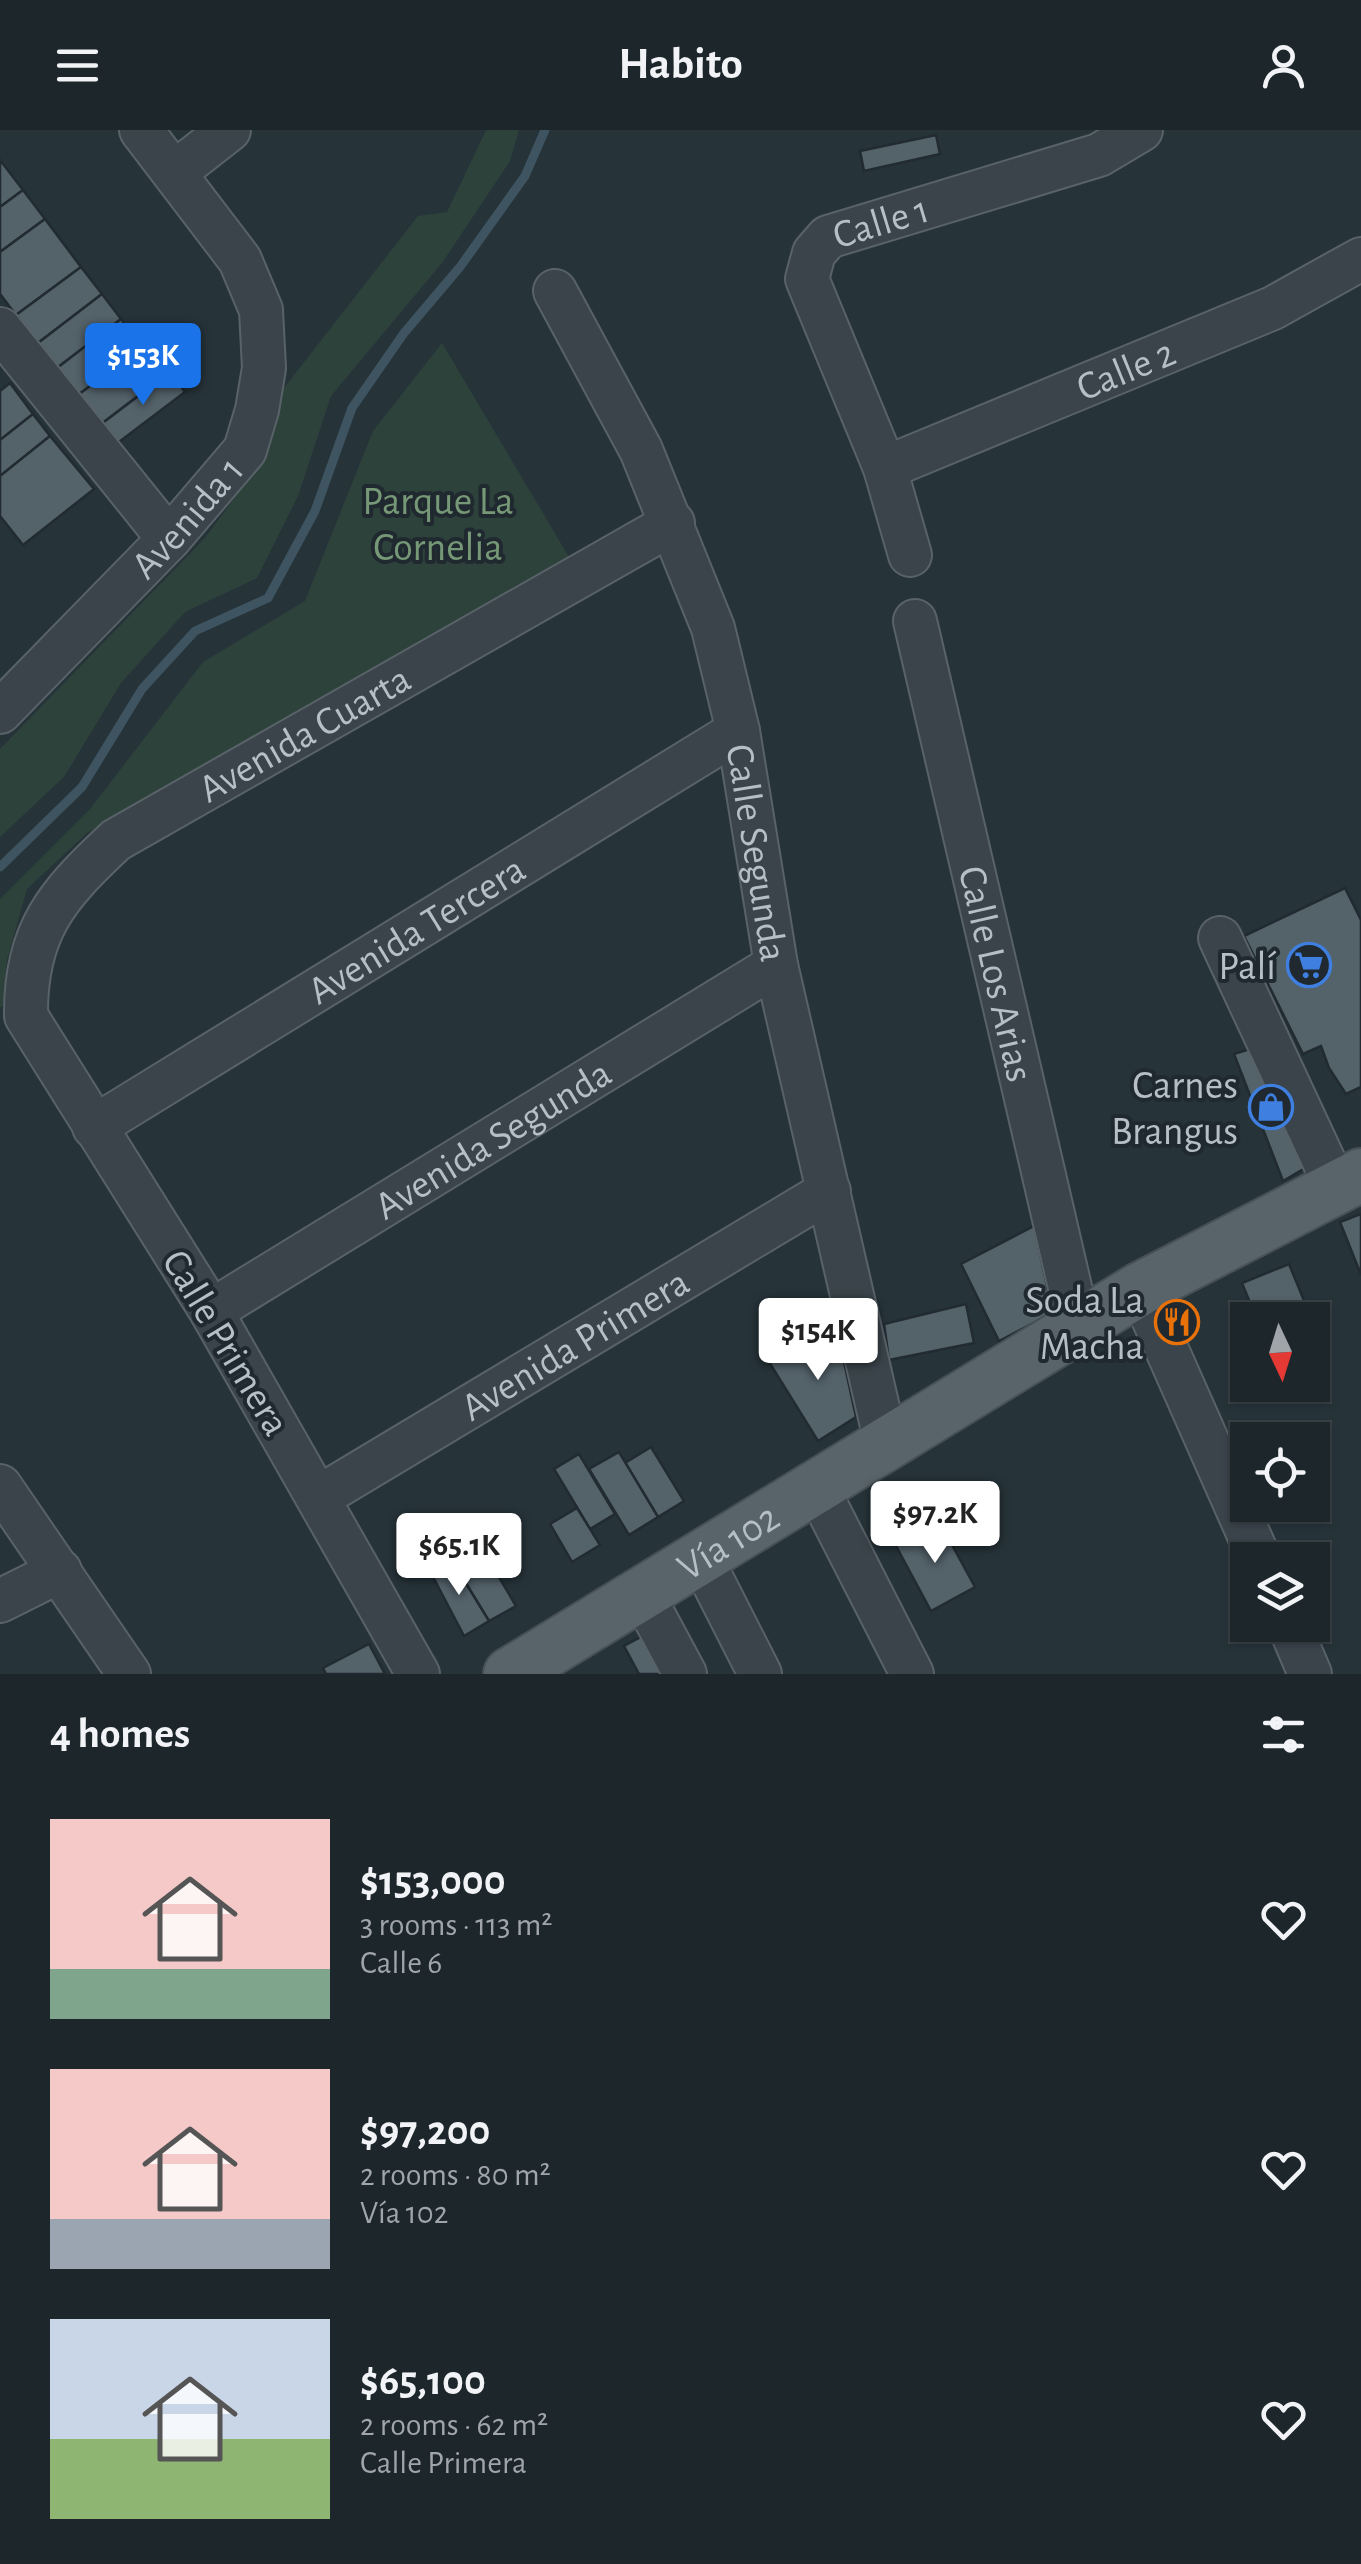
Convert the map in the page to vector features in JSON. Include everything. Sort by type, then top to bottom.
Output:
[{"type":"main road","name":"Vía 102","points":[[526,1670],[642,1594],[1140,1289],[1348,1181]]},
{"type":"street","name":"Avenida 1","points":[[3,702],[170,539],[244,450],[257,410],[264,368],[261,310],[240,260],[142,130]]},
{"type":"street","points":[[174,173],[229,130]]},
{"type":"street","name":"Calle 1","points":[[910,555],[885,468],[807,279],[814,254],[828,236],[1099,155],[1141,130]]},
{"type":"street","name":"Calle 2","points":[[885,468],[1273,308],[1361,259]]},
{"type":"street","name":"Calle Segunda","points":[[554,291],[640,450],[713,628],[738,731],[776,965],[886,1443]]},
{"type":"street","points":[[0,330],[170,539]]},
{"type":"street","name":"Avenida Cuarta","points":[[26,1016],[26,983],[34,941],[70,882],[116,840],[673,523]]},
{"type":"street","name":"Calle Los Arias","points":[[915,621],[1079,1326]]},
{"type":"street","name":"Avenida Tercera","points":[[94,1127],[738,731]]},
{"type":"street","points":[[1220,938],[1348,1181]]},
{"type":"street","name":"Avenida Segunda","points":[[211,1311],[776,965]]},
{"type":"street","name":"Calle Primera","points":[[26,1016],[211,1311],[418,1674]]},
{"type":"street","name":"Avenida Primera","points":[[319,1497],[829,1191]]},
{"type":"street","points":[[1140,1289],[1252,1542]]},
{"type":"street","points":[[0,1486],[129,1674]]},
{"type":"street","points":[[816,1488],[912,1674]]},
{"type":"street","points":[[701,1558],[760,1674]]},
{"type":"street","points":[[0,1601],[60,1571]]},
{"type":"street","points":[[642,1594],[686,1674]]},
{"type":"street","points":[[1296,1642],[1310,1674]]},
{"type":"green space","points":[[486,130],[519,130],[510,161],[442,263],[331,396],[298,496],[257,578],[185,612],[121,683],[64,777],[0,837],[0,749],[205,538],[255,470],[280,393],[418,216],[447,212]]},
{"type":"green space","name":"Parque La Cornelia","points":[[442,343],[569,557],[87,833],[27,889],[7,960],[0,1008],[0,899],[90,809],[203,662],[305,601],[373,431]]},
{"type":"building","points":[[936,135],[940,154],[864,171],[860,151]]},
{"type":"building","points":[[0,160],[23,190],[0,207]]},
{"type":"building","points":[[23,190],[45,219],[0,252],[0,207]]},
{"type":"building","points":[[45,219],[81,267],[16,315],[0,294],[0,252]]},
{"type":"building","points":[[81,267],[102,294],[38,343],[16,315]]},
{"type":"building","points":[[102,294],[121,319],[57,368],[38,343]]},
{"type":"building","points":[[121,319],[142,347],[78,395],[57,368]]},
{"type":"building","points":[[142,347],[164,376],[100,425],[78,395]]},
{"type":"building","points":[[170,372],[185,392],[115,445],[100,425]]},
{"type":"building","points":[[10,383],[33,414],[0,440],[0,391]]},
{"type":"building","points":[[33,414],[50,436],[0,476],[0,440]]},
{"type":"building","points":[[50,436],[94,489],[23,545],[0,516],[0,476]]},
{"type":"building","name":"Palí","points":[[1345,888],[1361,920],[1361,1087],[1346,1094],[1329,1068],[1321,1046],[1303,1054],[1244,936]]},
{"type":"building","name":"Carnes Brangus","points":[[1256,1047],[1317,1161],[1283,1181],[1234,1054]]},
{"type":"building","points":[[1361,1214],[1361,1275],[1340,1222]]},
{"type":"building","points":[[1034,1226],[1053,1313],[999,1341],[961,1264]]},
{"type":"building","points":[[1289,1264],[1305,1302],[1250,1302],[1242,1283]]},
{"type":"building","points":[[966,1304],[974,1343],[889,1360],[884,1324]]},
{"type":"building","points":[[836,1325],[856,1417],[818,1441],[769,1362]]},
{"type":"building","points":[[651,1447],[684,1501],[658,1517],[625,1463]]},
{"type":"building","points":[[619,1452],[658,1517],[629,1535],[589,1469]]},
{"type":"building","points":[[579,1454],[615,1514],[590,1529],[554,1469]]},
{"type":"building","points":[[577,1508],[600,1545],[572,1562],[550,1524]]},
{"type":"building","points":[[939,1521],[975,1587],[931,1611],[895,1544]]},
{"type":"building","points":[[477,1540],[516,1606],[489,1621],[451,1559]]},
{"type":"building","points":[[451,1559],[489,1621],[464,1636],[431,1573]]},
{"type":"building","points":[[650,1632],[672,1674],[639,1674],[624,1646]]},
{"type":"building","points":[[369,1644],[385,1674],[326,1674],[323,1668]]},
{"type":"waterway","points":[[0,867],[82,787],[142,689],[195,631],[268,598],[315,511],[352,408],[404,333],[460,267],[525,176],[545,130]]},
{"type":"place","name":"Palí","points":[[1309,965]]},
{"type":"place","name":"Carnes Brangus","points":[[1271,1107]]},
{"type":"place","name":"Soda La Macha","points":[[1177,1322]]}]
